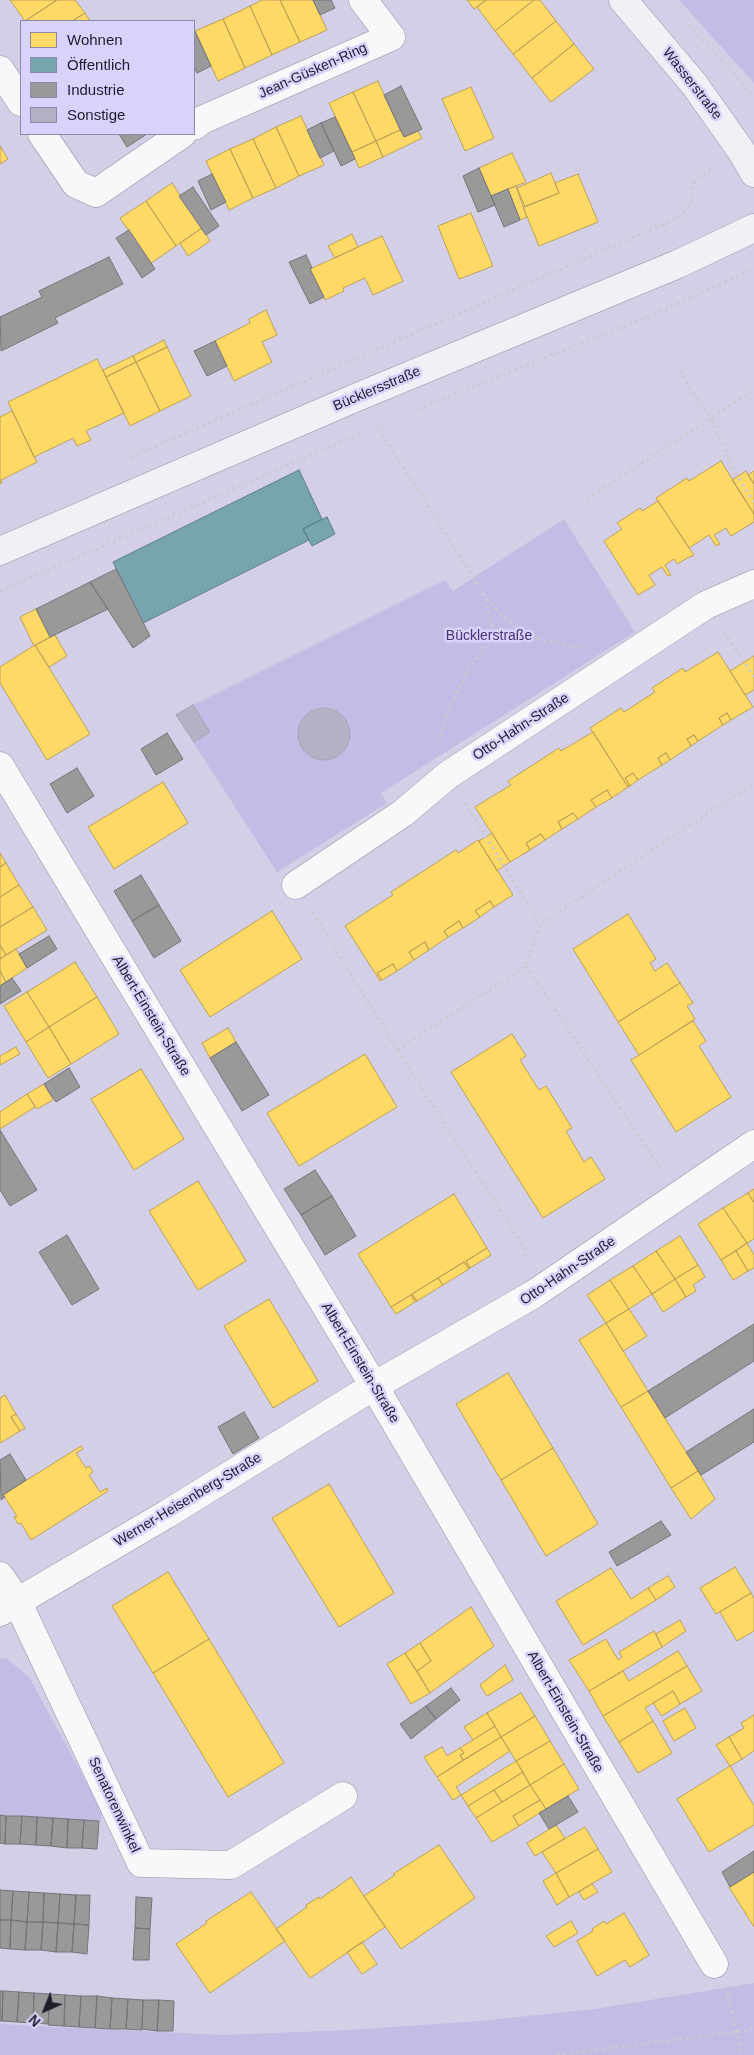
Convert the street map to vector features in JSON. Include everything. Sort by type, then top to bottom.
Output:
[{"type":"main road","name":"Wasserstraße","points":[[623,0],[694,84],[748,162]]},
{"type":"main road","name":"Bücklersstraße","points":[[0,550],[355,398],[651,275],[754,228]]},
{"type":"street","name":"Jean-Güsken-Ring","points":[[195,125],[202,120],[391,37],[363,0]]},
{"type":"street","points":[[0,70],[20,100]]},
{"type":"street","points":[[43,135],[76,184],[96,193],[181,135]]},
{"type":"street","name":"Otto-Hahn-Straße","points":[[296,885],[403,813],[448,775],[706,604],[754,584]]},
{"type":"street","name":"Albert-Einstein-Straße","points":[[0,766],[374,1386],[714,1964]]},
{"type":"street","name":"Otto-Hahn-Straße","points":[[374,1386],[534,1294],[754,1144]]},
{"type":"street","name":"Werner-Heisenberg-Straße","points":[[9,1606],[167,1514],[374,1386]]},
{"type":"street","name":"Senatorenwinkel","points":[[0,1576],[9,1606],[141,1863],[231,1865],[343,1796]]},
{"type":"path","points":[[685,21],[754,96]]},
{"type":"path","points":[[127,459],[682,216],[691,202],[694,180],[748,162]]},
{"type":"path","points":[[412,412],[657,313],[754,269]]},
{"type":"path","points":[[681,370],[688,386],[710,419],[736,474],[754,502]]},
{"type":"path","points":[[587,499],[754,390]]},
{"type":"path","points":[[355,398],[377,426],[485,596],[501,614],[531,637],[590,650],[610,668]]},
{"type":"path","points":[[369,430],[386,422]]},
{"type":"path","points":[[0,591],[361,433]]},
{"type":"path","points":[[706,604],[754,677]]},
{"type":"path","points":[[397,1050],[526,966],[540,924],[754,783]]},
{"type":"path","points":[[296,885],[397,1050],[524,1247],[534,1294]]},
{"type":"path","points":[[526,966],[651,1156],[680,1194]]},
{"type":"path","points":[[714,1964],[725,1982],[742,2055]]},
{"type":"path","points":[[557,2055],[736,2032],[754,2028]]},
{"type":"green space","points":[[679,0],[754,0],[754,83]]},
{"type":"green space","name":"Bücklerstraße","points":[[564,519],[635,632],[381,793],[387,803],[277,872],[175,714],[445,580],[453,591]]},
{"type":"green space","points":[[6,1658],[29,1677],[102,1811],[101,1821],[0,1815],[0,1659]]},
{"type":"green space","points":[[754,1983],[754,2055],[0,2055],[0,2024],[223,2035],[350,2030],[480,2021],[595,2009]]},
{"type":"building: Wohnen","points":[[10,0],[57,0],[27,20],[24,20]]},
{"type":"building: Wohnen","points":[[57,0],[75,0],[85,13],[74,20],[27,20]]},
{"type":"building: Wohnen","points":[[262,0],[280,0],[300,42],[272,55],[250,6]]},
{"type":"building: Wohnen","points":[[280,0],[313,0],[327,30],[300,42]]},
{"type":"building: Wohnen","points":[[467,0],[486,0],[474,9]]},
{"type":"building: Wohnen","points":[[486,0],[534,0],[495,31],[477,7]]},
{"type":"building: Wohnen","points":[[534,0],[540,0],[556,21],[513,54],[495,31]]},
{"type":"building: Wohnen","points":[[250,6],[272,55],[245,68],[223,19]]},
{"type":"building: Wohnen","points":[[85,13],[89,20],[74,20]]},
{"type":"building: Wohnen","points":[[223,19],[245,68],[218,81],[195,31]]},
{"type":"building: Wohnen","points":[[556,21],[574,44],[532,78],[513,54]]},
{"type":"building: Wohnen","points":[[574,44],[594,69],[551,102],[532,78]]},
{"type":"building: Wohnen","points":[[378,81],[400,130],[376,141],[353,92]]},
{"type":"building: Wohnen","points":[[471,87],[494,138],[465,151],[442,99]]},
{"type":"building: Wohnen","points":[[353,92],[376,141],[352,152],[329,103]]},
{"type":"building: Wohnen","points":[[301,116],[324,165],[299,176],[276,127]]},
{"type":"building: Wohnen","points":[[276,127],[299,176],[276,188],[253,139]]},
{"type":"building: Wohnen","points":[[400,130],[404,137],[418,131],[422,138],[383,157],[376,141]]},
{"type":"building: Wohnen","points":[[253,139],[276,188],[253,198],[230,149]]},
{"type":"building: Wohnen","points":[[376,141],[383,157],[359,168],[352,152]]},
{"type":"building: Wohnen","points":[[0,146],[8,159],[0,164]]},
{"type":"building: Wohnen","points":[[230,149],[253,198],[229,210],[206,161]]},
{"type":"building: Wohnen","points":[[512,153],[526,182],[491,196],[479,168]]},
{"type":"building: Wohnen","points":[[551,173],[559,193],[525,207],[517,188]]},
{"type":"building: Wohnen","points":[[578,174],[598,222],[539,246],[523,207],[559,193],[555,183]]},
{"type":"building: Wohnen","points":[[172,183],[202,228],[176,246],[146,201]]},
{"type":"building: Wohnen","points":[[516,186],[527,217],[520,220],[508,189]]},
{"type":"building: Wohnen","points":[[146,201],[176,246],[151,263],[120,218]]},
{"type":"building: Wohnen","points":[[471,213],[493,266],[459,279],[438,226]]},
{"type":"building: Wohnen","points":[[202,228],[210,241],[188,256],[180,243]]},
{"type":"building: Wohnen","points":[[352,234],[358,247],[335,258],[328,246]]},
{"type":"building: Wohnen","points":[[382,236],[403,281],[373,295],[365,278],[343,288],[344,291],[325,300],[310,269]]},
{"type":"building: Wohnen","points":[[266,310],[277,335],[262,342],[272,362],[234,381],[215,341],[250,323],[249,319]]},
{"type":"building: Wohnen","points":[[164,340],[167,347],[136,362],[133,356]]},
{"type":"building: Wohnen","points":[[167,347],[191,396],[160,411],[136,362]]},
{"type":"building: Wohnen","points":[[133,356],[136,362],[106,377],[103,370]]},
{"type":"building: Wohnen","points":[[97,359],[124,413],[86,431],[91,440],[77,446],[73,438],[34,457],[8,402]]},
{"type":"building: Wohnen","points":[[136,362],[160,411],[130,426],[106,377]]},
{"type":"building: Wohnen","points":[[12,411],[37,462],[1,480],[2,483],[0,484],[0,417]]},
{"type":"building: Wohnen","points":[[721,461],[754,514],[754,522],[731,536],[726,528],[714,535],[720,544],[716,546],[709,535],[689,548],[656,498],[687,478],[689,481]]},
{"type":"building: Wohnen","points":[[746,471],[754,484],[754,514],[732,480]]},
{"type":"building: Wohnen","points":[[754,471],[754,484],[748,475]]},
{"type":"building: Wohnen","points":[[658,501],[694,555],[677,564],[674,559],[665,565],[671,575],[668,576],[662,567],[649,575],[655,585],[638,595],[604,541],[622,529],[617,523],[640,508],[642,511]]},
{"type":"building: Wohnen","points":[[36,609],[50,637],[34,646],[20,617]]},
{"type":"building: Wohnen","points":[[55,635],[67,656],[49,667],[35,645]]},
{"type":"building: Wohnen","points":[[35,645],[90,734],[47,760],[0,683],[0,667]]},
{"type":"building: Wohnen","points":[[718,652],[753,707],[731,720],[727,713],[719,718],[723,725],[698,741],[694,735],[687,739],[691,746],[670,760],[666,753],[658,758],[662,765],[638,780],[633,773],[625,778],[630,786],[628,787],[590,728],[621,708],[624,712],[655,692],[652,688],[683,668],[685,672]]},
{"type":"building: Wohnen","points":[[754,656],[754,690],[745,695],[730,671]]},
{"type":"building: Wohnen","points":[[727,713],[731,720],[723,725],[719,718]]},
{"type":"building: Wohnen","points":[[593,732],[628,787],[612,798],[607,790],[591,800],[596,807],[578,819],[573,813],[558,822],[562,829],[545,840],[541,834],[526,843],[530,850],[510,862],[475,807],[511,785],[508,781],[559,748],[561,751]]},
{"type":"building: Wohnen","points":[[694,735],[698,741],[691,746],[687,739]]},
{"type":"building: Wohnen","points":[[666,753],[670,760],[662,765],[658,758]]},
{"type":"building: Wohnen","points":[[633,773],[638,780],[630,786],[625,778]]},
{"type":"building: Wohnen","points":[[163,782],[188,823],[114,869],[88,827]]},
{"type":"building: Wohnen","points":[[607,790],[612,798],[596,807],[591,800]]},
{"type":"building: Wohnen","points":[[573,813],[578,819],[562,829],[558,822]]},
{"type":"building: Wohnen","points":[[492,833],[510,862],[497,871],[479,841]]},
{"type":"building: Wohnen","points":[[541,834],[545,840],[530,850],[526,843]]},
{"type":"building: Wohnen","points":[[478,840],[513,895],[494,907],[490,901],[475,911],[480,917],[463,928],[459,921],[444,931],[448,937],[429,950],[425,942],[409,952],[414,960],[397,971],[393,964],[377,973],[382,980],[380,981],[345,926],[393,895],[391,892],[456,850],[458,853]]},
{"type":"building: Wohnen","points":[[0,853],[6,863],[0,867]]},
{"type":"building: Wohnen","points":[[6,863],[19,885],[0,897],[0,867]]},
{"type":"building: Wohnen","points":[[19,885],[33,907],[0,927],[0,897]]},
{"type":"building: Wohnen","points":[[490,901],[494,907],[480,917],[475,911]]},
{"type":"building: Wohnen","points":[[33,907],[47,930],[6,955],[0,945],[0,927]]},
{"type":"building: Wohnen","points":[[272,911],[302,959],[210,1017],[180,970]]},
{"type":"building: Wohnen","points":[[628,914],[656,959],[650,963],[655,971],[667,963],[680,983],[618,1022],[573,949]]},
{"type":"building: Wohnen","points":[[459,921],[463,928],[448,937],[444,931]]},
{"type":"building: Wohnen","points":[[425,942],[429,950],[414,960],[409,952]]},
{"type":"building: Wohnen","points":[[0,945],[6,955],[0,959]]},
{"type":"building: Wohnen","points":[[16,949],[27,968],[6,982],[0,971],[0,959]]},
{"type":"building: Wohnen","points":[[75,962],[97,997],[49,1027],[27,992]]},
{"type":"building: Wohnen","points":[[393,964],[397,971],[382,980],[377,973]]},
{"type":"building: Wohnen","points":[[0,971],[6,982],[0,986]]},
{"type":"building: Wohnen","points":[[680,983],[693,1003],[687,1006],[695,1019],[639,1055],[618,1022]]},
{"type":"building: Wohnen","points":[[27,992],[49,1027],[26,1042],[4,1006]]},
{"type":"building: Wohnen","points":[[97,997],[119,1034],[71,1064],[49,1027]]},
{"type":"building: Wohnen","points":[[693,1021],[706,1041],[699,1046],[731,1097],[676,1132],[631,1060]]},
{"type":"building: Wohnen","points":[[49,1027],[71,1064],[48,1078],[26,1042]]},
{"type":"building: Wohnen","points":[[228,1028],[236,1042],[210,1058],[202,1043]]},
{"type":"building: Wohnen","points":[[512,1034],[526,1056],[520,1060],[539,1090],[546,1086],[572,1128],[566,1131],[584,1162],[591,1157],[605,1179],[543,1218],[451,1072]]},
{"type":"building: Wohnen","points":[[16,1047],[20,1054],[0,1065],[0,1056]]},
{"type":"building: Wohnen","points":[[365,1054],[397,1107],[299,1166],[267,1113]]},
{"type":"building: Wohnen","points":[[141,1069],[184,1139],[134,1170],[91,1099]]},
{"type":"building: Wohnen","points":[[44,1084],[53,1100],[37,1109],[27,1094]]},
{"type":"building: Wohnen","points":[[27,1094],[35,1107],[0,1129],[0,1112]]},
{"type":"building: Wohnen","points":[[198,1181],[246,1261],[198,1290],[149,1211]]},
{"type":"building: Wohnen","points":[[754,1189],[754,1203],[748,1193]]},
{"type":"building: Wohnen","points":[[748,1193],[754,1203],[754,1239],[747,1243],[723,1208]]},
{"type":"building: Wohnen","points":[[454,1194],[487,1248],[466,1261],[469,1269],[464,1262],[412,1294],[417,1301],[415,1302],[411,1295],[391,1307],[358,1254]]},
{"type":"building: Wohnen","points":[[723,1208],[747,1243],[721,1260],[698,1224]]},
{"type":"building: Wohnen","points":[[680,1236],[698,1265],[675,1279],[656,1251]]},
{"type":"building: Wohnen","points":[[747,1243],[754,1255],[754,1268],[748,1271],[736,1251]]},
{"type":"building: Wohnen","points":[[487,1248],[491,1255],[470,1268],[466,1261]]},
{"type":"building: Wohnen","points":[[656,1251],[675,1279],[652,1294],[633,1266]]},
{"type":"building: Wohnen","points":[[736,1251],[748,1271],[733,1280],[721,1260]]},
{"type":"building: Wohnen","points":[[464,1262],[469,1269],[443,1285],[438,1278]]},
{"type":"building: Wohnen","points":[[698,1265],[705,1277],[693,1285],[696,1291],[686,1297],[675,1279]]},
{"type":"building: Wohnen","points":[[633,1266],[652,1294],[629,1309],[610,1280]]},
{"type":"building: Wohnen","points":[[438,1278],[443,1285],[417,1301],[412,1294]]},
{"type":"building: Wohnen","points":[[675,1279],[686,1297],[663,1312],[652,1294]]},
{"type":"building: Wohnen","points":[[610,1280],[629,1309],[606,1323],[587,1295]]},
{"type":"building: Wohnen","points":[[411,1295],[415,1302],[396,1314],[391,1307]]},
{"type":"building: Wohnen","points":[[269,1299],[318,1381],[273,1408],[224,1326]]},
{"type":"building: Wohnen","points":[[629,1309],[647,1336],[623,1351],[606,1323]]},
{"type":"building: Wohnen","points":[[606,1323],[648,1391],[621,1407],[579,1340]]},
{"type":"building: Wohnen","points":[[508,1373],[553,1448],[501,1480],[456,1404]]},
{"type":"building: Wohnen","points":[[648,1391],[698,1471],[671,1488],[621,1407]]},
{"type":"building: Wohnen","points":[[5,1395],[16,1414],[11,1417],[20,1431],[0,1443],[0,1398]]},
{"type":"building: Wohnen","points":[[16,1414],[25,1428],[20,1431],[11,1417]]},
{"type":"building: Wohnen","points":[[81,1446],[83,1449],[76,1453],[86,1468],[89,1466],[93,1472],[89,1475],[100,1492],[107,1488],[108,1491],[31,1540],[21,1523],[18,1524],[14,1517],[17,1516],[3,1495]]},
{"type":"building: Wohnen","points":[[553,1448],[598,1524],[546,1556],[501,1480]]},
{"type":"building: Wohnen","points":[[698,1471],[715,1499],[691,1519],[671,1488]]},
{"type":"building: Wohnen","points":[[329,1484],[394,1593],[339,1627],[272,1518]]},
{"type":"building: Wohnen","points":[[735,1567],[751,1593],[716,1614],[700,1588]]},
{"type":"building: Wohnen","points":[[611,1568],[631,1599],[648,1588],[656,1600],[583,1645],[556,1601]]},
{"type":"building: Wohnen","points":[[168,1572],[209,1639],[153,1673],[112,1606]]},
{"type":"building: Wohnen","points":[[668,1576],[675,1587],[656,1600],[648,1588]]},
{"type":"building: Wohnen","points":[[751,1593],[754,1599],[754,1631],[737,1641],[720,1612]]},
{"type":"building: Wohnen","points":[[471,1607],[494,1646],[430,1693],[417,1671],[431,1661],[420,1643]]},
{"type":"building: Wohnen","points":[[680,1620],[686,1631],[662,1647],[656,1634]]},
{"type":"building: Wohnen","points":[[654,1631],[662,1647],[589,1691],[569,1660],[606,1639],[618,1660],[622,1657],[619,1652]]},
{"type":"building: Wohnen","points":[[209,1639],[284,1763],[228,1797],[153,1673]]},
{"type":"building: Wohnen","points":[[420,1643],[431,1661],[417,1671],[405,1653]]},
{"type":"building: Wohnen","points":[[678,1651],[687,1666],[603,1716],[589,1691],[623,1671],[629,1681]]},
{"type":"building: Wohnen","points":[[405,1653],[430,1693],[411,1704],[387,1664]]},
{"type":"building: Wohnen","points":[[505,1665],[513,1680],[487,1696],[480,1685]]},
{"type":"building: Wohnen","points":[[687,1666],[702,1691],[680,1704],[673,1691],[645,1708],[653,1721],[619,1742],[603,1716]]},
{"type":"building: Wohnen","points":[[673,1691],[680,1704],[662,1716],[653,1703]]},
{"type":"building: Wohnen","points":[[521,1693],[535,1716],[501,1737],[487,1713]]},
{"type":"building: Wohnen","points":[[685,1708],[696,1728],[674,1741],[663,1721]]},
{"type":"building: Wohnen","points":[[487,1713],[495,1726],[473,1740],[464,1727]]},
{"type":"building: Wohnen","points":[[754,1715],[754,1751],[742,1759],[729,1737],[744,1728],[741,1723]]},
{"type":"building: Wohnen","points":[[535,1716],[550,1741],[516,1761],[501,1737]]},
{"type":"building: Wohnen","points":[[653,1721],[672,1753],[638,1773],[619,1742]]},
{"type":"building: Wohnen","points":[[495,1726],[501,1737],[463,1760],[460,1755],[464,1753],[460,1748]]},
{"type":"building: Wohnen","points":[[501,1737],[510,1751],[456,1787],[461,1795],[453,1800],[437,1777]]},
{"type":"building: Wohnen","points":[[729,1737],[742,1759],[730,1766],[716,1745]]},
{"type":"building: Wohnen","points":[[550,1741],[564,1764],[530,1785],[516,1761]]},
{"type":"building: Wohnen","points":[[442,1747],[447,1756],[460,1748],[464,1753],[460,1755],[463,1760],[437,1777],[424,1757]]},
{"type":"building: Wohnen","points":[[516,1761],[523,1772],[468,1806],[461,1795]]},
{"type":"building: Wohnen","points":[[564,1764],[579,1789],[546,1809],[530,1785]]},
{"type":"building: Wohnen","points":[[730,1766],[754,1806],[754,1825],[709,1852],[677,1799]]},
{"type":"building: Wohnen","points":[[523,1772],[530,1785],[502,1802],[494,1790]]},
{"type":"building: Wohnen","points":[[530,1785],[540,1800],[513,1816],[519,1826],[492,1842],[476,1818]]},
{"type":"building: Wohnen","points":[[494,1790],[502,1802],[476,1818],[468,1806]]},
{"type":"building: Wohnen","points":[[540,1800],[546,1809],[519,1826],[513,1816]]},
{"type":"building: Wohnen","points":[[556,1825],[565,1838],[535,1856],[527,1843]]},
{"type":"building: Wohnen","points":[[585,1827],[598,1849],[556,1873],[542,1852]]},
{"type":"building: Wohnen","points":[[439,1845],[475,1898],[401,1949],[364,1896],[395,1875],[393,1874]]},
{"type":"building: Wohnen","points":[[598,1849],[612,1872],[569,1897],[556,1873]]},
{"type":"building: Wohnen","points":[[754,1872],[754,1927],[729,1887]]},
{"type":"building: Wohnen","points":[[556,1873],[569,1897],[557,1905],[543,1881]]},
{"type":"building: Wohnen","points":[[351,1877],[385,1927],[310,1978],[276,1929],[307,1907],[306,1905],[319,1897],[320,1899]]},
{"type":"building: Wohnen","points":[[592,1884],[598,1892],[584,1900],[579,1892]]},
{"type":"building: Wohnen","points":[[251,1892],[285,1941],[210,1993],[176,1944],[207,1923],[206,1921]]},
{"type":"building: Wohnen","points":[[624,1913],[649,1955],[630,1967],[625,1960],[597,1976],[577,1941],[604,1921],[606,1924]]},
{"type":"building: Wohnen","points":[[571,1921],[578,1933],[554,1947],[546,1936]]},
{"type":"building: Wohnen","points":[[362,1942],[377,1964],[362,1974],[347,1952]]},
{"type":"building: Öffentlich","points":[[299,470],[322,519],[303,529],[309,540],[143,623],[113,562]]},
{"type":"building: Öffentlich","points":[[327,517],[335,534],[312,546],[303,529]]},
{"type":"building: Industrie","points":[[313,0],[331,0],[335,8],[320,15]]},
{"type":"building: Industrie","points":[[195,31],[211,66],[197,73],[195,68]]},
{"type":"building: Industrie","points":[[401,86],[422,129],[404,137],[384,95]]},
{"type":"building: Industrie","points":[[335,117],[355,159],[341,166],[321,123]]},
{"type":"building: Industrie","points":[[321,123],[334,151],[320,158],[307,130]]},
{"type":"building: Industrie","points":[[120,135],[145,135],[127,147]]},
{"type":"building: Industrie","points":[[479,168],[495,205],[478,212],[463,176]]},
{"type":"building: Industrie","points":[[212,174],[226,202],[211,210],[198,181]]},
{"type":"building: Industrie","points":[[193,187],[219,226],[206,235],[179,196]]},
{"type":"building: Industrie","points":[[508,189],[520,220],[504,227],[491,196]]},
{"type":"building: Industrie","points":[[129,230],[155,269],[142,278],[116,238]]},
{"type":"building: Industrie","points":[[306,255],[312,268],[310,269],[324,297],[310,304],[289,262]]},
{"type":"building: Industrie","points":[[109,257],[123,284],[55,318],[58,323],[1,351],[0,317],[42,297],[39,291]]},
{"type":"building: Industrie","points":[[215,341],[227,366],[207,376],[194,351]]},
{"type":"building: Industrie","points":[[116,569],[150,636],[133,648],[90,582]]},
{"type":"building: Industrie","points":[[90,582],[108,609],[50,637],[36,609]]},
{"type":"building: Industrie","points":[[167,733],[183,759],[156,775],[141,749]]},
{"type":"building: Industrie","points":[[77,768],[94,796],[67,813],[50,784]]},
{"type":"building: Industrie","points":[[141,875],[159,905],[132,921],[114,891]]},
{"type":"building: Industrie","points":[[159,905],[181,941],[154,958],[132,921]]},
{"type":"building: Industrie","points":[[49,936],[57,949],[27,968],[19,954]]},
{"type":"building: Industrie","points":[[12,978],[21,991],[0,1004],[0,986]]},
{"type":"building: Industrie","points":[[236,1042],[269,1095],[242,1111],[210,1058]]},
{"type":"building: Industrie","points":[[69,1068],[80,1087],[56,1102],[44,1084]]},
{"type":"building: Industrie","points":[[0,1130],[37,1190],[10,1206],[0,1190]]},
{"type":"building: Industrie","points":[[315,1170],[332,1196],[301,1215],[284,1189]]},
{"type":"building: Industrie","points":[[332,1196],[356,1236],[325,1255],[301,1215]]},
{"type":"building: Industrie","points":[[67,1235],[99,1289],[72,1305],[39,1252]]},
{"type":"building: Industrie","points":[[754,1324],[754,1361],[665,1418],[648,1391]]},
{"type":"building: Industrie","points":[[754,1409],[754,1442],[701,1475],[686,1452]]},
{"type":"building: Industrie","points":[[244,1412],[259,1438],[233,1454],[218,1427]]},
{"type":"building: Industrie","points":[[10,1454],[26,1480],[3,1495],[5,1497],[1,1500],[0,1460]]},
{"type":"building: Industrie","points":[[661,1521],[671,1535],[617,1566],[609,1552]]},
{"type":"building: Industrie","points":[[451,1688],[460,1700],[436,1719],[426,1706]]},
{"type":"building: Industrie","points":[[426,1706],[436,1719],[411,1739],[400,1724]]},
{"type":"building: Industrie","points":[[568,1796],[578,1812],[549,1829],[539,1813]]},
{"type":"building: Industrie","points":[[0,1815],[6,1816],[5,1844],[0,1843]]},
{"type":"building: Industrie","points":[[6,1816],[22,1816],[20,1844],[5,1844]]},
{"type":"building: Industrie","points":[[22,1816],[37,1817],[36,1845],[20,1844]]},
{"type":"building: Industrie","points":[[37,1817],[53,1818],[51,1846],[36,1845]]},
{"type":"building: Industrie","points":[[53,1818],[68,1819],[67,1848],[51,1846]]},
{"type":"building: Industrie","points":[[68,1819],[84,1820],[82,1848],[67,1848]]},
{"type":"building: Industrie","points":[[84,1820],[99,1821],[97,1849],[82,1848]]},
{"type":"building: Industrie","points":[[754,1851],[754,1872],[730,1887],[722,1872]]},
{"type":"building: Industrie","points":[[0,1890],[13,1891],[11,1920],[0,1920]]},
{"type":"building: Industrie","points":[[13,1891],[29,1892],[27,1922],[11,1920]]},
{"type":"building: Industrie","points":[[29,1892],[44,1893],[43,1922],[27,1922]]},
{"type":"building: Industrie","points":[[44,1893],[60,1894],[58,1923],[43,1922]]},
{"type":"building: Industrie","points":[[60,1894],[76,1895],[74,1924],[58,1923]]},
{"type":"building: Industrie","points":[[76,1895],[90,1895],[89,1925],[74,1924]]},
{"type":"building: Industrie","points":[[136,1897],[152,1898],[150,1929],[135,1928]]},
{"type":"building: Industrie","points":[[0,1920],[11,1920],[10,1949],[0,1948]]},
{"type":"building: Industrie","points":[[11,1920],[27,1922],[25,1950],[10,1949]]},
{"type":"building: Industrie","points":[[27,1922],[43,1922],[41,1950],[25,1950]]},
{"type":"building: Industrie","points":[[43,1922],[58,1923],[56,1952],[41,1950]]},
{"type":"building: Industrie","points":[[58,1923],[74,1924],[72,1952],[56,1952]]},
{"type":"building: Industrie","points":[[74,1924],[89,1925],[87,1954],[72,1952]]},
{"type":"building: Industrie","points":[[135,1928],[150,1929],[149,1960],[133,1960]]},
{"type":"building: Industrie","points":[[0,1991],[3,1991],[2,2021],[0,2021]]},
{"type":"building: Industrie","points":[[3,1991],[19,1992],[17,2022],[2,2021]]},
{"type":"building: Industrie","points":[[19,1992],[34,1993],[33,2023],[17,2022]]},
{"type":"building: Industrie","points":[[34,1993],[50,1994],[48,2024],[33,2023]]},
{"type":"building: Industrie","points":[[50,1994],[65,1995],[64,2026],[48,2025]]},
{"type":"building: Industrie","points":[[65,1995],[81,1996],[79,2027],[64,2026]]},
{"type":"building: Industrie","points":[[81,1996],[97,1996],[95,2028],[79,2027]]},
{"type":"building: Industrie","points":[[97,1996],[112,1998],[110,2029],[95,2028]]},
{"type":"building: Industrie","points":[[112,1998],[128,1999],[126,2029],[110,2029]]},
{"type":"building: Industrie","points":[[128,1999],[143,2000],[142,2030],[126,2029]]},
{"type":"building: Industrie","points":[[143,2000],[159,2000],[157,2031],[142,2029]]},
{"type":"building: Industrie","points":[[159,2000],[174,2001],[173,2031],[157,2031]]},
{"type":"building: Sonstige","points":[[193,705],[210,732],[194,742],[176,715]]},
{"type":"building: Sonstige","points":[[324,708],[334,710],[342,716],[348,724],[350,734],[348,744],[342,752],[334,758],[324,760],[314,758],[306,752],[300,744],[298,734],[300,724],[306,716],[314,710]]}]
